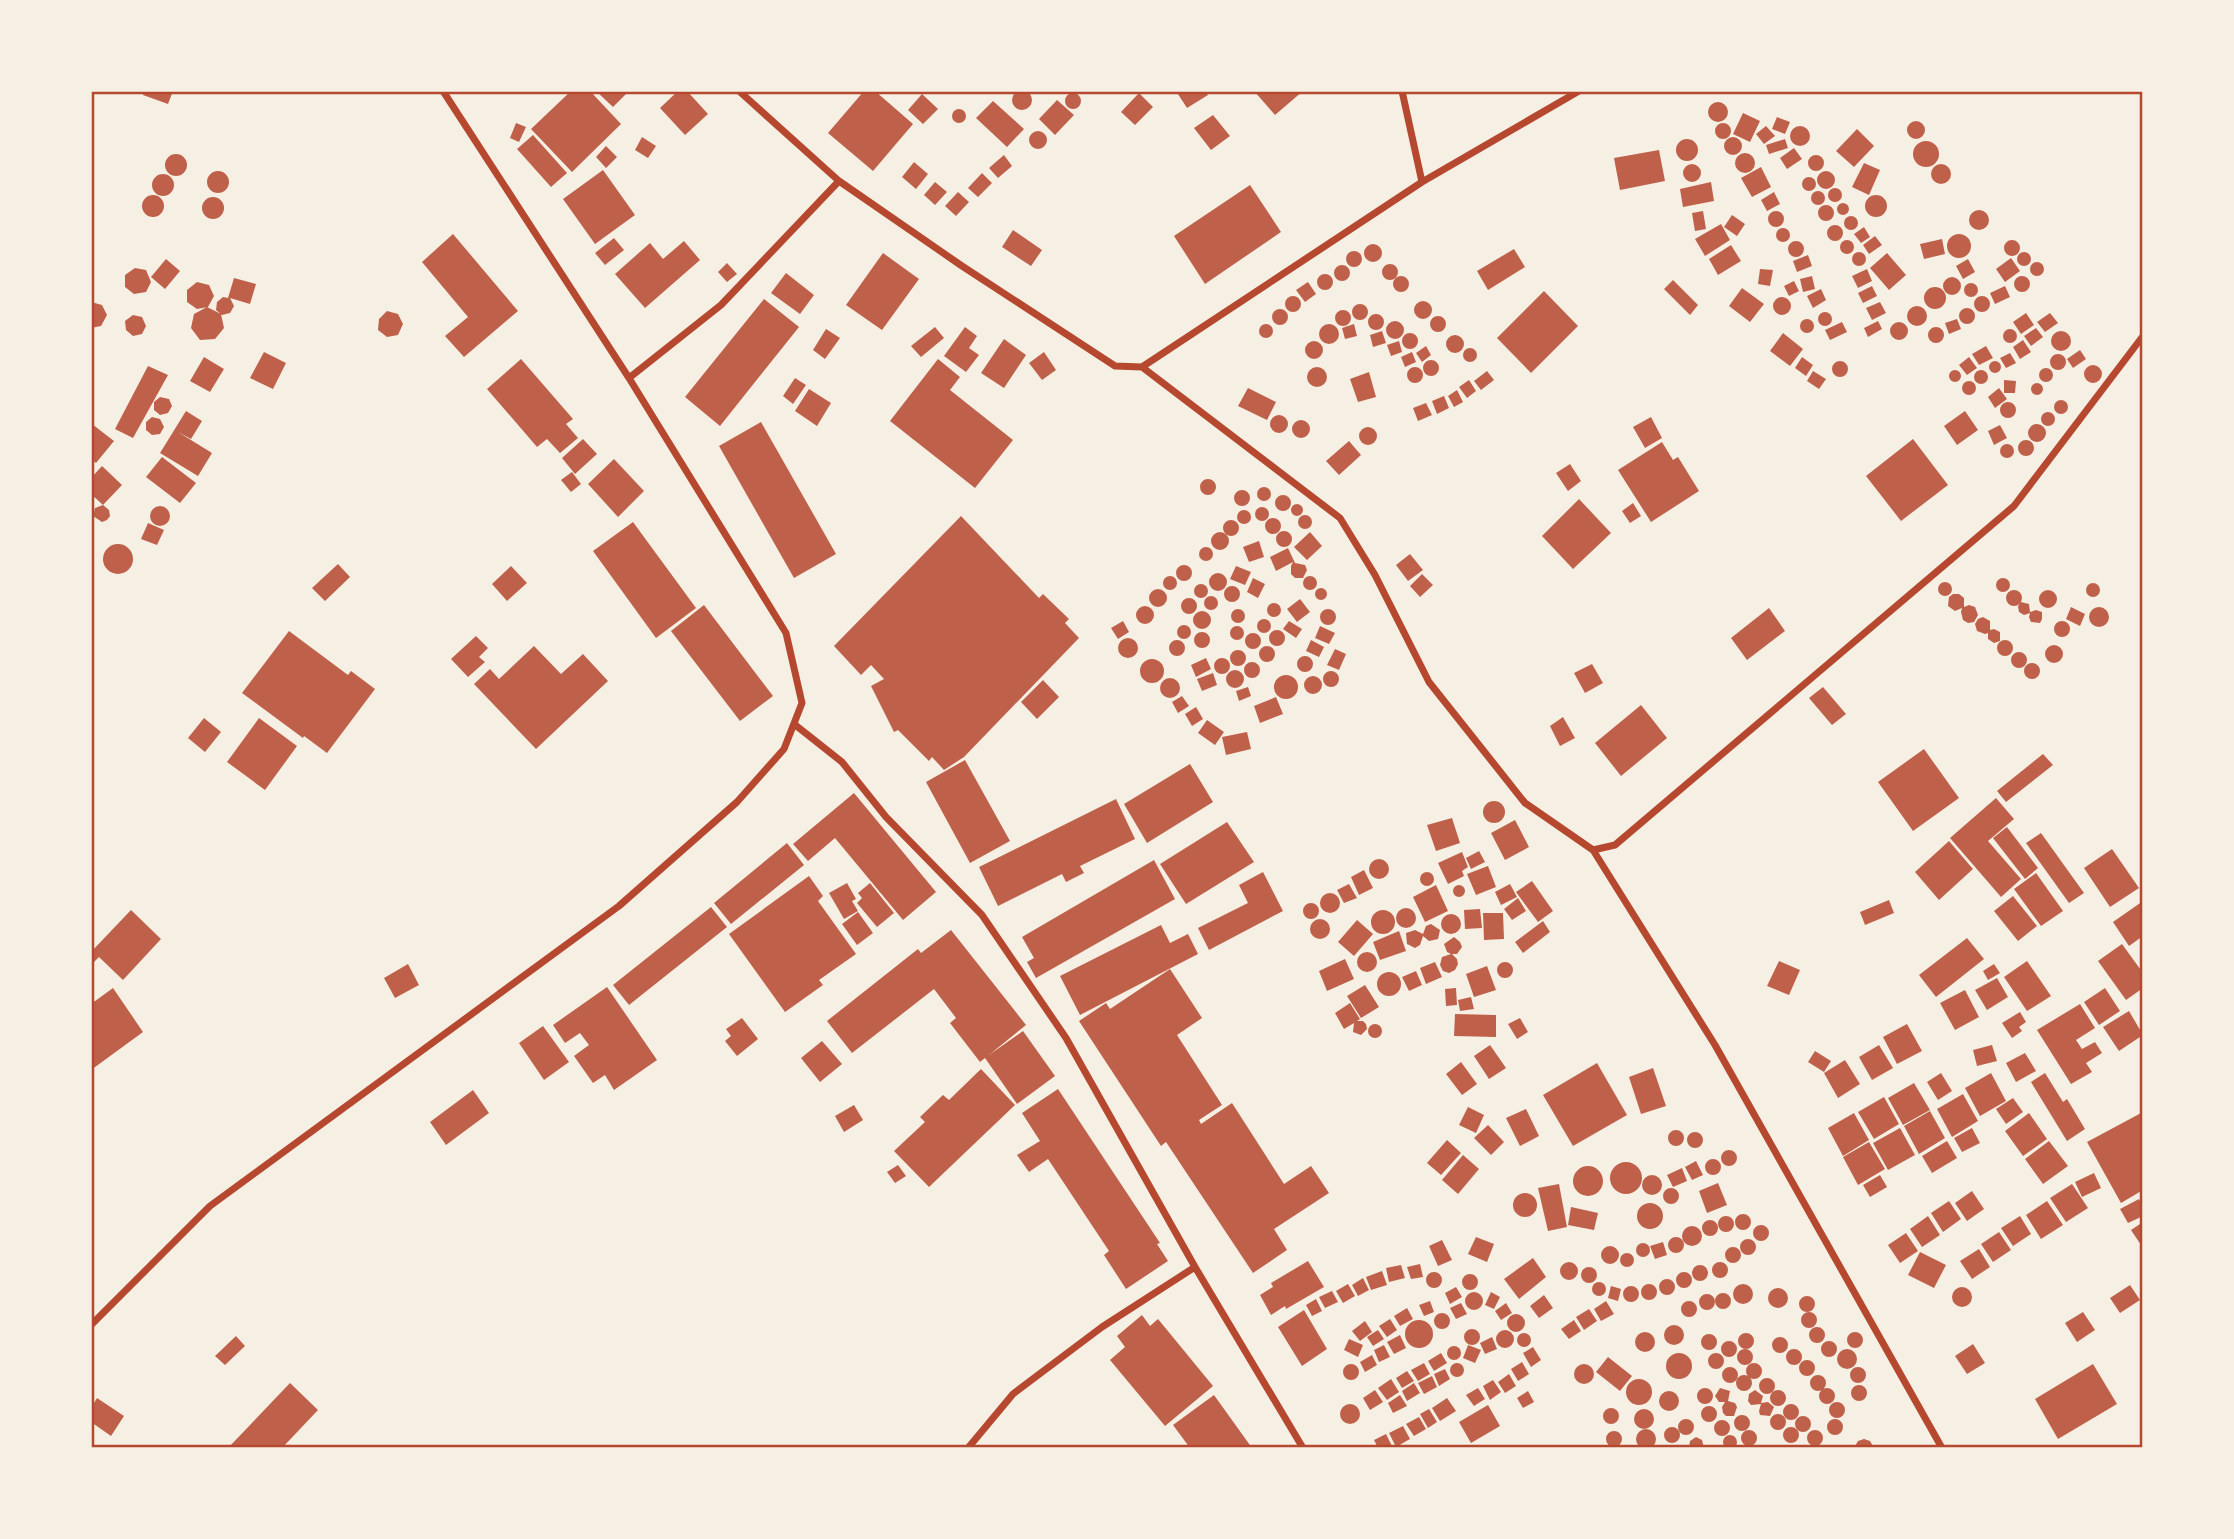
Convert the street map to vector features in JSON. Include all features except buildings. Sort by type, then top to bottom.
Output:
[{"type":"street","points":[[91,1325],[211,1206],[620,906],[737,802],[784,749],[802,703],[786,633],[629,378],[443,91]]},
{"type":"street","points":[[1402,91],[1422,182]]},
{"type":"street","points":[[1142,367],[1422,182],[1579,91]]},
{"type":"street","points":[[744,92],[839,181],[962,266],[1115,366],[1142,367],[1340,518],[1375,575],[1429,682],[1525,803],[1593,850],[1715,1045],[1942,1448]]},
{"type":"street","points":[[629,378],[721,305],[839,181]]},
{"type":"street","points":[[1593,850],[1615,845],[2014,506],[2143,336]]},
{"type":"street","points":[[794,724],[842,762],[886,817],[982,915],[1066,1038],[1195,1267],[1303,1448]]},
{"type":"street","points":[[968,1448],[1013,1394],[1101,1327],[1195,1267]]}]
